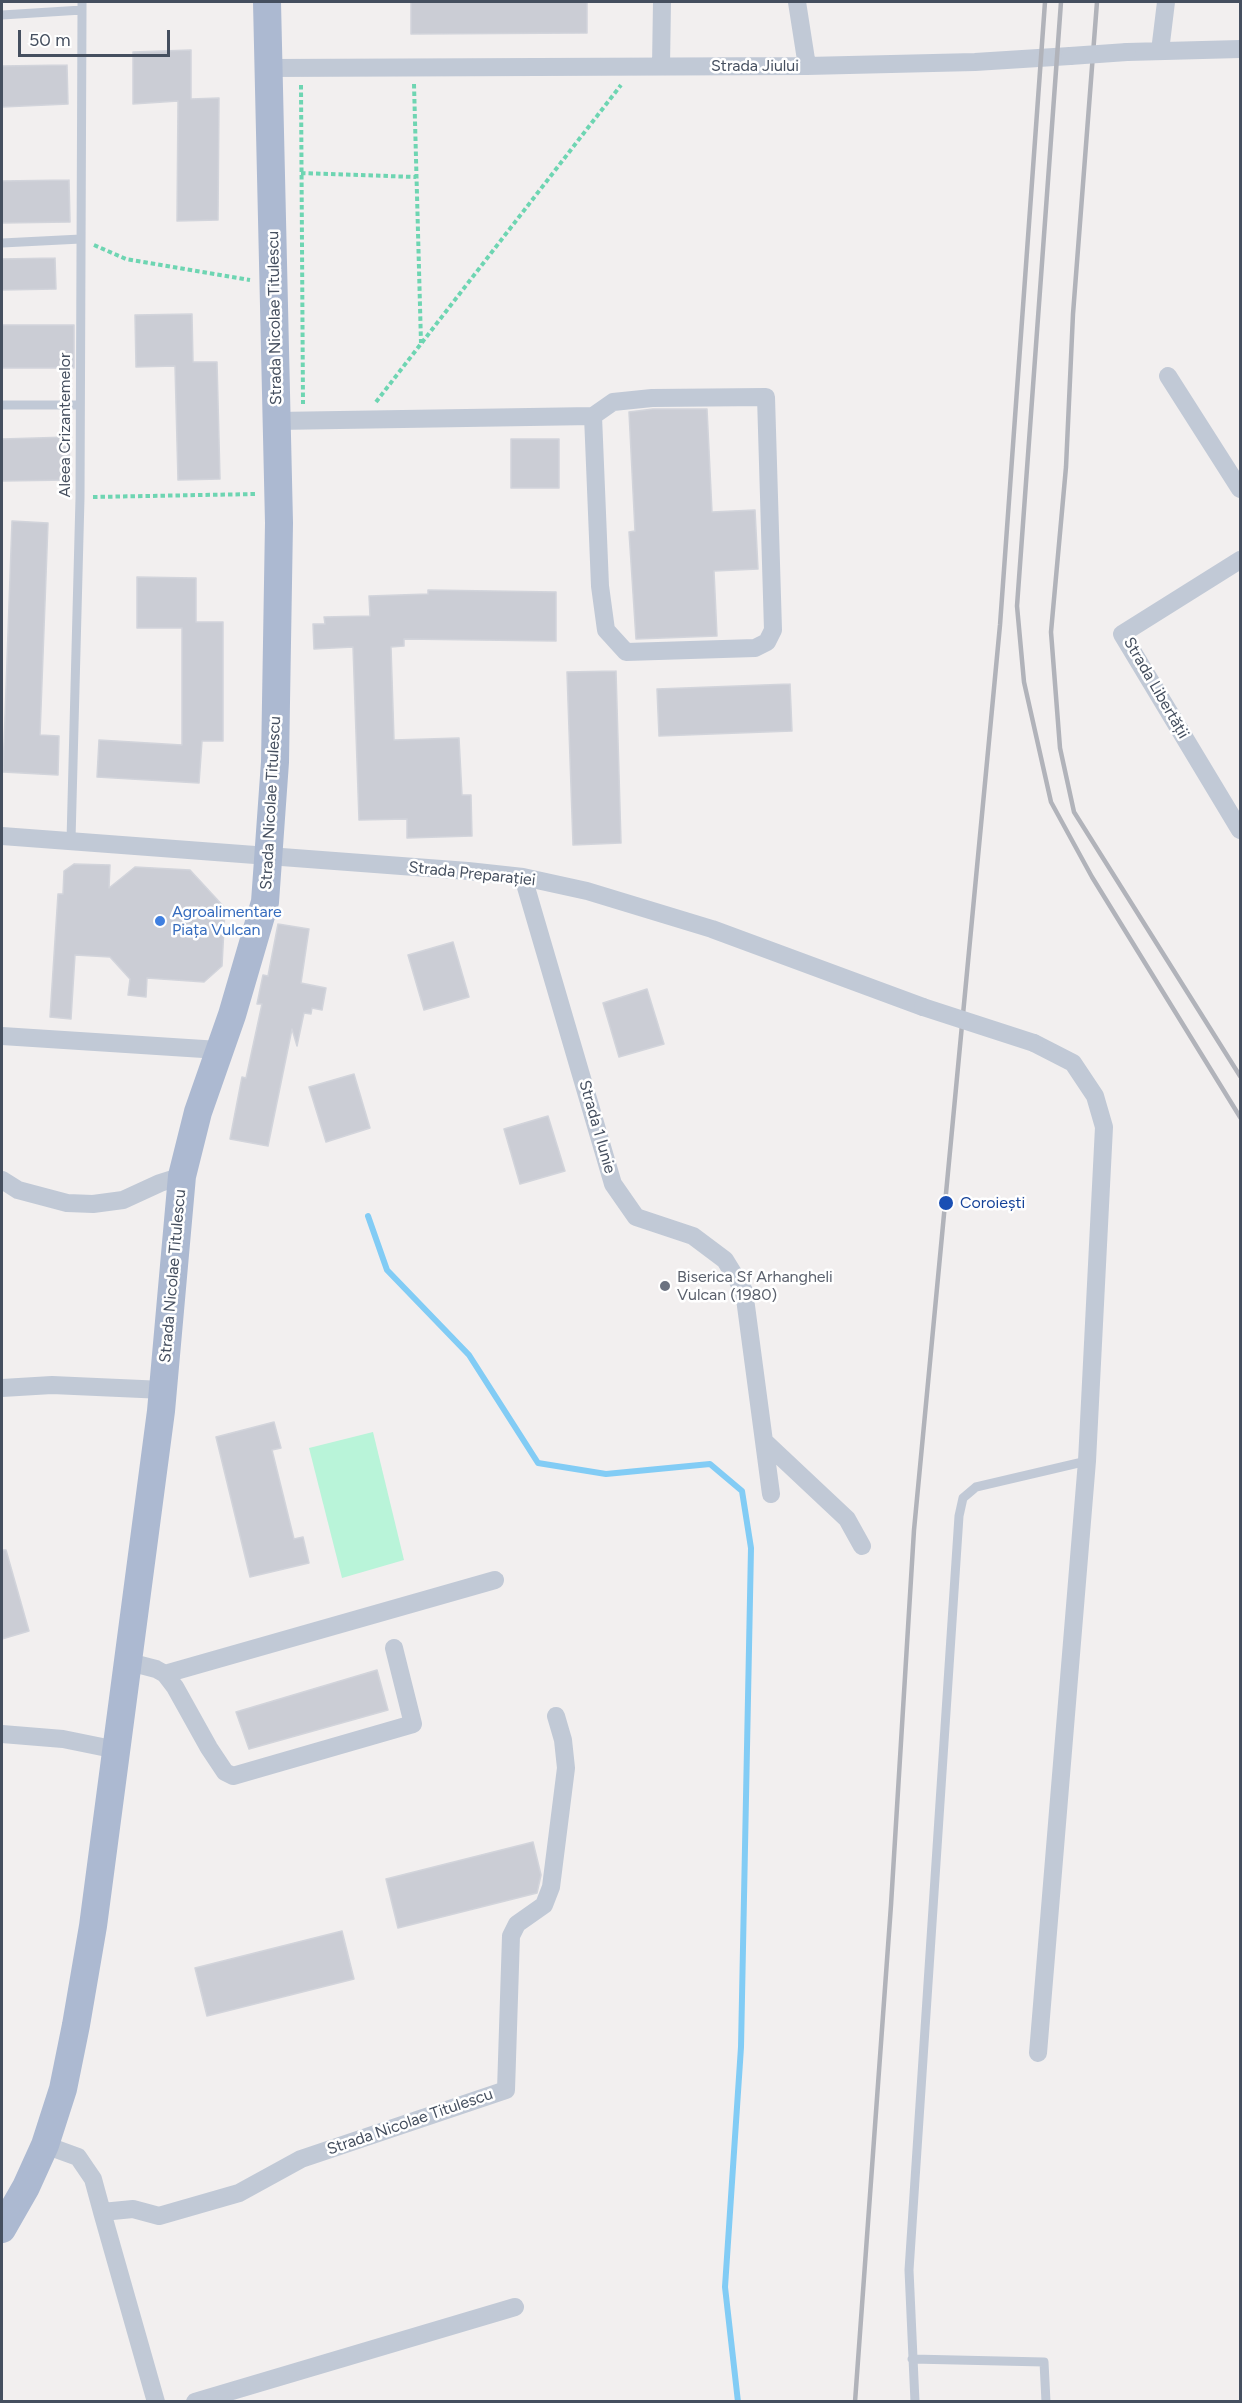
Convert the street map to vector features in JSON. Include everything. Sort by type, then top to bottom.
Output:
[{"type":"main road","name":"Strada Nicolae Titulescu","points":[[2,2229],[26,2187],[45,2145],[63,2089],[76,2025],[87,1967],[164,1390],[182,1176],[188,1148],[263,913],[270,857],[278,656],[278,493],[290,420],[274,285],[267,2]]},
{"type":"street","points":[[661,66],[662,2]]},
{"type":"street","points":[[797,2],[807,66]]},
{"type":"street","points":[[1160,51],[1166,2]]},
{"type":"street","name":"Strada Jiului","points":[[268,68],[807,66],[975,62],[1127,52],[1240,49]]},
{"type":"street","points":[[1168,376],[1240,489]]},
{"type":"street","points":[[290,420],[593,416],[614,402],[766,397],[773,630],[767,642],[755,648],[626,652],[606,630],[600,586],[593,416]]},
{"type":"street","name":"Strada Libertății","points":[[1240,560],[1122,634],[1240,830]]},
{"type":"street","name":"Strada Preparației","points":[[2,836],[523,877],[587,891],[712,929],[923,1007],[1034,1043],[1073,1063],[1095,1096],[1104,1127],[1087,1461],[1038,2053]]},
{"type":"street","name":"Strada 1 Iunie","points":[[523,877],[613,1184],[636,1217],[693,1236],[725,1260],[744,1291],[771,1494]]},
{"type":"street","points":[[2,1036],[219,1050]]},
{"type":"street","points":[[2,1180],[18,1190],[67,1203],[93,1204],[123,1200],[160,1183],[182,1176]]},
{"type":"street","points":[[2,1388],[52,1385],[164,1390]]},
{"type":"street","points":[[764,1441],[847,1519],[862,1546]]},
{"type":"street","points":[[165,1674],[495,1580]]},
{"type":"street","points":[[129,1662],[156,1669],[165,1674],[175,1687],[208,1748],[225,1772],[233,1776],[413,1724],[394,1648]]},
{"type":"street","name":"Strada Nicolae Titulescu","points":[[102,2212],[133,2209],[159,2216],[239,2193],[301,2160],[506,2090],[511,1936],[517,1924],[544,1905],[551,1887],[566,1768],[563,1740],[556,1716]]},
{"type":"street","points":[[2,1734],[63,1739],[117,1750]]},
{"type":"street","points":[[45,2145],[78,2157],[93,2179],[156,2402]]},
{"type":"street","points":[[195,2402],[515,2307]]},
{"type":"lane","name":"Aleea Crizantemelor","points":[[2,15],[82,6],[80,498],[71,840]]},
{"type":"lane","points":[[2,243],[81,239]]},
{"type":"lane","points":[[2,405],[80,405]]},
{"type":"lane","points":[[915,2402],[909,2270],[959,1516],[963,1498],[976,1487],[1087,1461]]},
{"type":"lane","points":[[912,2360],[1044,2362],[1046,2402]]},
{"type":"path","points":[[363,419],[635,66]]},
{"type":"path","points":[[414,68],[422,344]]},
{"type":"path","points":[[290,420],[301,173],[301,69]]},
{"type":"path","points":[[301,173],[416,177]]},
{"type":"path","points":[[81,239],[126,259],[274,285]]},
{"type":"path","points":[[80,498],[278,493]]},
{"type":"green space","points":[[373,1432],[404,1560],[342,1578],[309,1448]]},
{"type":"building","points":[[411,2],[587,2],[587,33],[411,34]]},
{"type":"building","points":[[191,50],[191,99],[219,98],[218,220],[177,221],[178,101],[133,104],[133,52]]},
{"type":"building","points":[[67,65],[68,104],[2,107],[2,66]]},
{"type":"building","points":[[69,180],[70,222],[2,223],[2,181]]},
{"type":"building","points":[[55,258],[56,289],[2,290],[2,259]]},
{"type":"building","points":[[192,314],[193,362],[217,362],[220,479],[178,480],[175,366],[136,367],[135,315]]},
{"type":"building","points":[[2,325],[74,325],[74,368],[2,368]]},
{"type":"building","points":[[653,409],[707,409],[712,512],[755,510],[758,569],[714,571],[717,636],[636,639],[629,532],[635,531],[629,412]]},
{"type":"building","points":[[69,437],[70,480],[2,481],[2,439]]},
{"type":"building","points":[[511,439],[559,439],[559,488],[511,488]]},
{"type":"building","points":[[12,521],[48,523],[40,735],[59,736],[58,775],[3,772]]},
{"type":"building","points":[[137,577],[196,578],[196,622],[223,622],[223,741],[202,741],[199,783],[97,777],[99,740],[182,745],[182,628],[137,628]]},
{"type":"building","points":[[428,590],[556,592],[556,641],[404,639],[404,646],[391,647],[394,740],[459,738],[462,795],[471,795],[472,836],[407,838],[407,819],[359,820],[353,647],[314,649],[313,624],[325,624],[324,617],[370,616],[369,596],[428,594]]},
{"type":"building","points":[[616,671],[621,843],[573,845],[567,672]]},
{"type":"building","points":[[790,684],[792,731],[659,736],[657,689]]},
{"type":"building","points":[[74,864],[110,865],[109,888],[135,867],[190,870],[225,908],[222,966],[204,982],[147,978],[146,997],[128,995],[130,979],[110,957],[75,955],[71,1019],[50,1017],[58,894],[63,894],[64,871]]},
{"type":"building","points":[[278,924],[309,929],[301,983],[326,988],[322,1010],[312,1008],[311,1014],[304,1013],[297,1046],[292,1029],[268,1146],[230,1139],[242,1077],[246,1078],[262,1004],[257,1004],[263,975],[268,976]]},
{"type":"building","points":[[453,942],[469,997],[424,1010],[408,955]]},
{"type":"building","points":[[647,989],[664,1044],[619,1057],[603,1003]]},
{"type":"building","points":[[354,1074],[370,1128],[326,1142],[309,1087]]},
{"type":"building","points":[[548,1116],[565,1171],[520,1184],[504,1129]]},
{"type":"building","points":[[274,1422],[281,1448],[272,1450],[294,1539],[303,1537],[309,1563],[250,1577],[216,1437]]},
{"type":"building","points":[[2,1550],[6,1550],[29,1631],[2,1639]]},
{"type":"building","points":[[377,1670],[388,1710],[249,1749],[236,1712]]},
{"type":"building","points":[[533,1842],[541,1875],[537,1893],[398,1928],[386,1879]]},
{"type":"building","points":[[342,1931],[354,1979],[207,2016],[195,1968]]},
{"type":"waterway","points":[[368,1216],[387,1270],[469,1355],[538,1463],[606,1474],[710,1464],[742,1491],[751,1548],[741,2047],[725,2287],[738,2402]]},
{"type":"railway","points":[[855,2402],[891,1905],[914,1530],[1000,625],[1045,2]]},
{"type":"railway","points":[[1061,2],[1017,606],[1024,682],[1051,802],[1092,877],[1240,1117]]},
{"type":"railway","points":[[1097,2],[1073,314],[1066,467],[1051,632],[1060,748],[1074,812],[1240,1076]]},
{"type":"place","name":"Agroalimentare Piața Vulcan","points":[[160,921]]},
{"type":"place","name":"Coroiești","points":[[946,1203]]},
{"type":"place","name":"Biserica Sf Arhangheli Vulcan (1980)","points":[[665,1286]]}]
